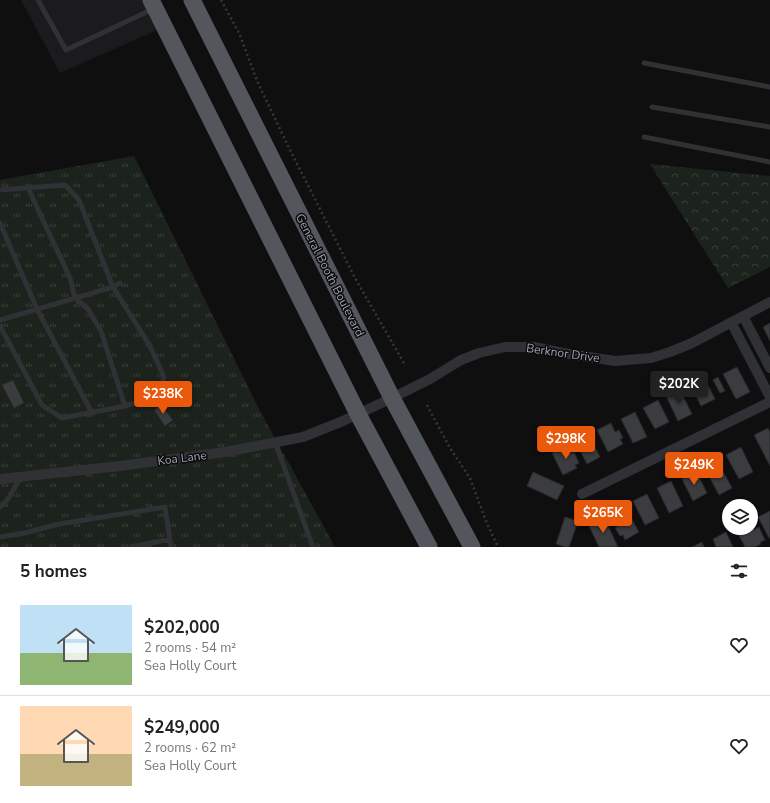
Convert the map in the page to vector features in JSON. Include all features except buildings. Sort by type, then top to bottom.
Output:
[{"type":"highway","name":"General Booth Boulevard","points":[[192,0],[392,398],[472,547]]},
{"type":"highway","points":[[153,4],[358,414],[429,547]]},
{"type":"street","name":"Berknor Drive","points":[[358,414],[430,379],[461,360],[479,353],[505,346],[534,347],[563,353],[615,360],[651,358],[692,343],[770,302]]},
{"type":"street","points":[[743,316],[770,368]]},
{"type":"street","points":[[731,322],[770,397]]},
{"type":"street","points":[[582,494],[770,402]]},
{"type":"street","name":"Koa Lane","points":[[0,479],[120,466],[225,452],[303,437],[358,414]]},
{"type":"lane","points":[[38,0],[66,50],[153,4]]},
{"type":"lane","points":[[644,63],[770,88]]},
{"type":"lane","points":[[652,107],[770,127]]},
{"type":"lane","points":[[644,137],[770,162]]},
{"type":"lane","points":[[0,190],[65,185],[79,200],[113,286],[150,346],[164,377],[159,395],[125,406],[62,418],[42,405],[0,326]]},
{"type":"lane","points":[[28,188],[70,278],[75,298],[88,309],[101,331],[125,406]]},
{"type":"lane","points":[[0,223],[37,309],[92,413]]},
{"type":"lane","points":[[0,320],[120,283]]},
{"type":"lane","points":[[275,442],[311,546]]},
{"type":"lane","points":[[0,507],[8,500],[21,476]]},
{"type":"lane","points":[[0,538],[59,524],[165,507],[171,547]]},
{"type":"lane","points":[[131,547],[170,539]]},
{"type":"path","points":[[221,0],[239,34],[258,83],[355,278],[405,365]]},
{"type":"path","points":[[427,405],[450,448],[470,478],[486,521],[498,547]]},
{"type":"shaded area","points":[[21,0],[142,0],[157,30],[60,73]]},
{"type":"green space","points":[[134,156],[259,409],[335,547],[0,547],[0,180]]},
{"type":"green space","points":[[650,164],[770,176],[770,267],[728,288]]}]
